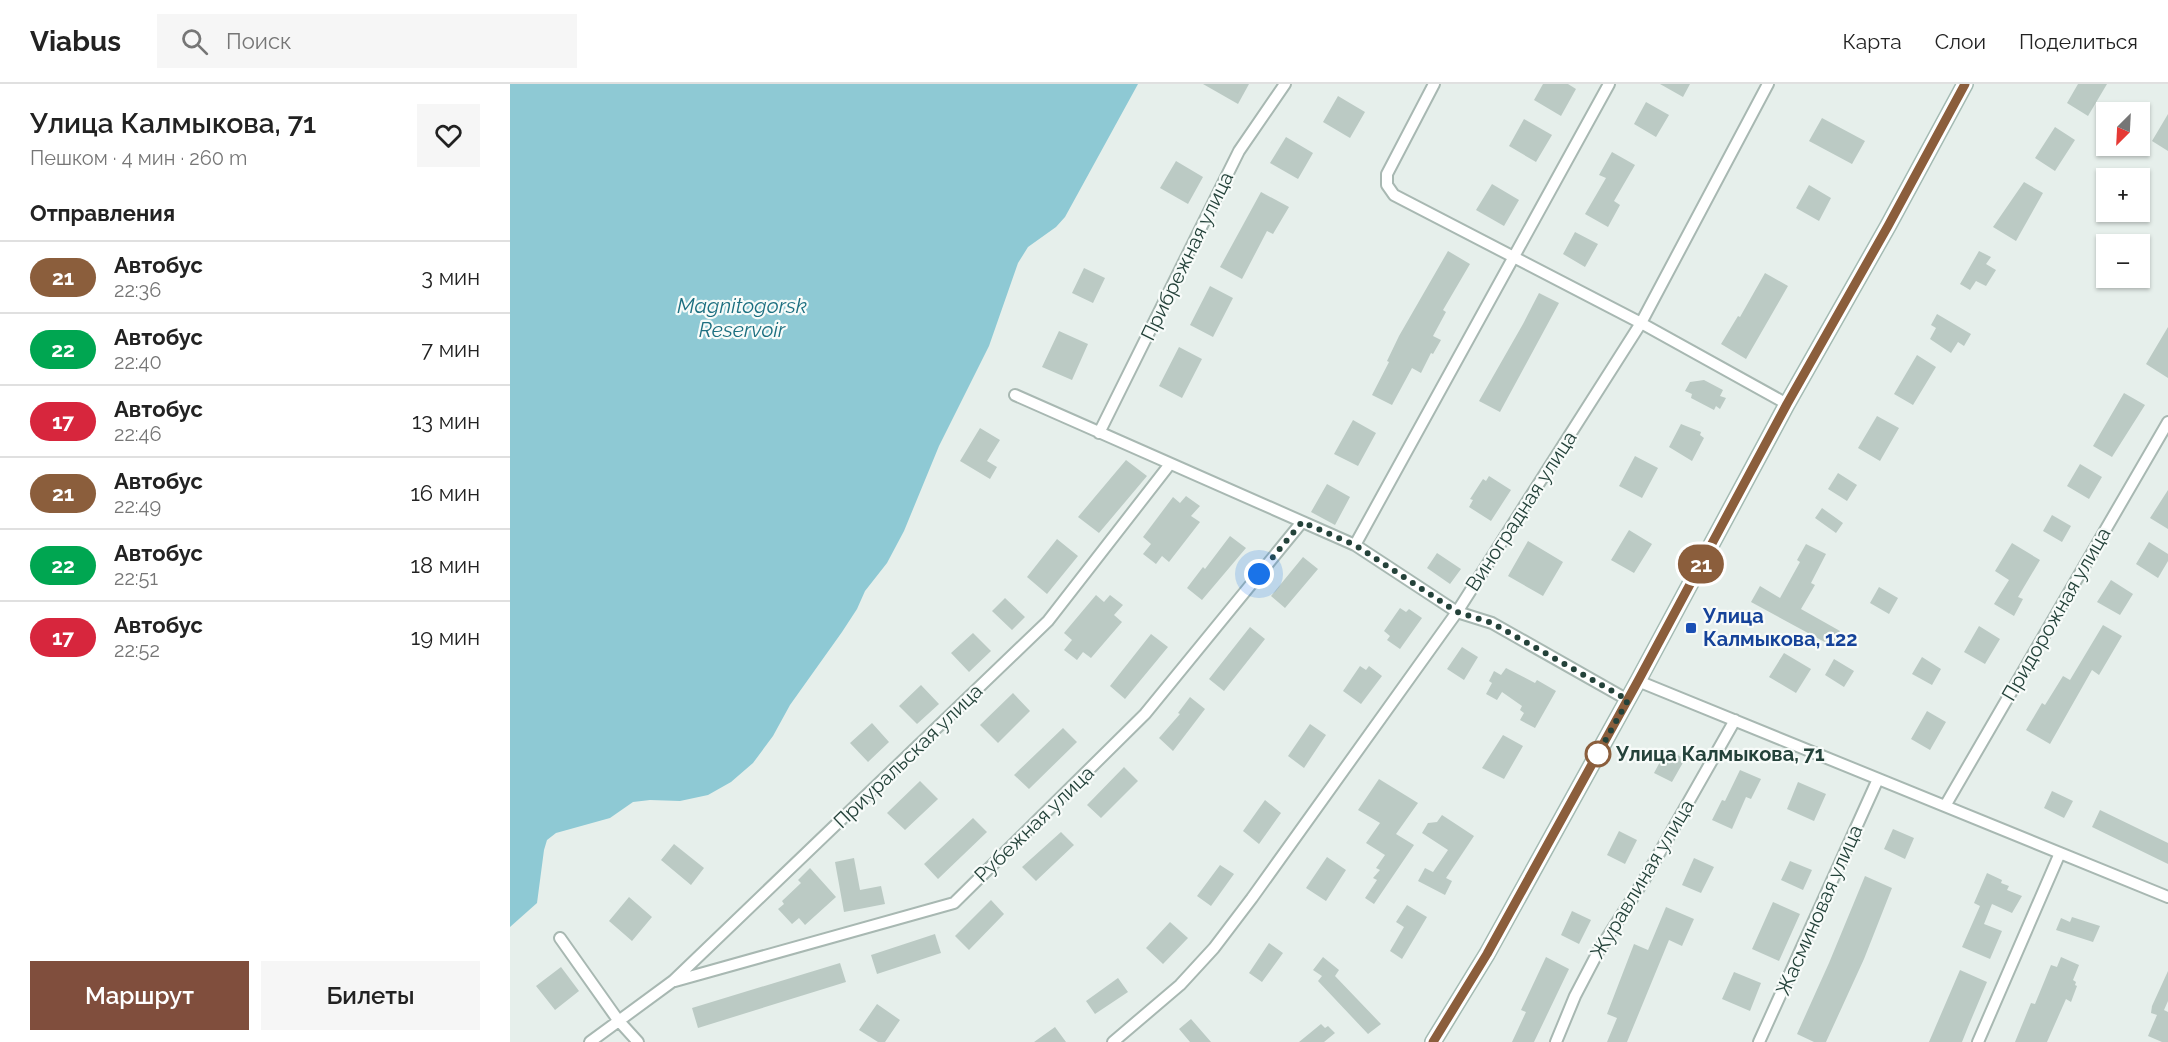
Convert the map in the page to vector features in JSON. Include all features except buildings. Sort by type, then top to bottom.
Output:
[{"type":"main road","points":[[1433,1042],[1487,954],[1628,700],[1787,404],[1965,84]]},
{"type":"street","name":"Прибрежная улица","points":[[1100,433],[1239,151],[1285,84]]},
{"type":"street","points":[[1434,84],[1387,174],[1387,185],[1394,195],[1641,323],[1787,404]]},
{"type":"street","points":[[1355,545],[1609,84]]},
{"type":"street","name":"Виноградная улица","points":[[1113,1042],[1179,986],[1214,948],[1457,612],[1641,323],[1767,84]]},
{"type":"street","points":[[1015,395],[1355,545],[1457,612],[1492,623],[1628,700]]},
{"type":"street","name":"Придорожная улица","points":[[1945,806],[2168,422]]},
{"type":"street","name":"Приуральская улица","points":[[618,1020],[673,981],[1048,621],[1170,464]]},
{"type":"street","name":"Рубежная улица","points":[[673,981],[954,903],[1145,714],[1302,522]]},
{"type":"street","points":[[1638,681],[2168,897]]},
{"type":"street","name":"Журавлиная улица","points":[[1556,1042],[1575,996],[1598,952],[1644,880],[1735,720]]},
{"type":"street","name":"Жасминовая улица","points":[[1759,1042],[1878,779]]},
{"type":"street","points":[[1978,1042],[2060,853]]},
{"type":"street","points":[[560,938],[618,1020],[638,1042]]},
{"type":"street","points":[[590,1042],[618,1020]]},
{"type":"water","name":"Magnitogorsk Reservoir","points":[[510,84],[1138,84],[1065,217],[1056,227],[1028,247],[1018,263],[989,346],[939,446],[904,531],[887,563],[865,591],[857,609],[753,763],[731,782],[708,795],[680,801],[633,802],[610,818],[556,833],[547,840],[544,850],[537,903],[510,927]]},
{"type":"bus line","name":"21","points":[[1433,1042],[1487,954],[1638,681],[1787,404],[1965,84]]},
{"type":"place","name":"Улица Калмыкова, 122","points":[[1691,628]]},
{"type":"place","name":"Улица Калмыкова, 71","points":[[1598,754]]},
{"type":"route","points":[[1259,574],[1302,522],[1355,545],[1457,612],[1492,623],[1628,700],[1595,759],[1598,754]]}]
